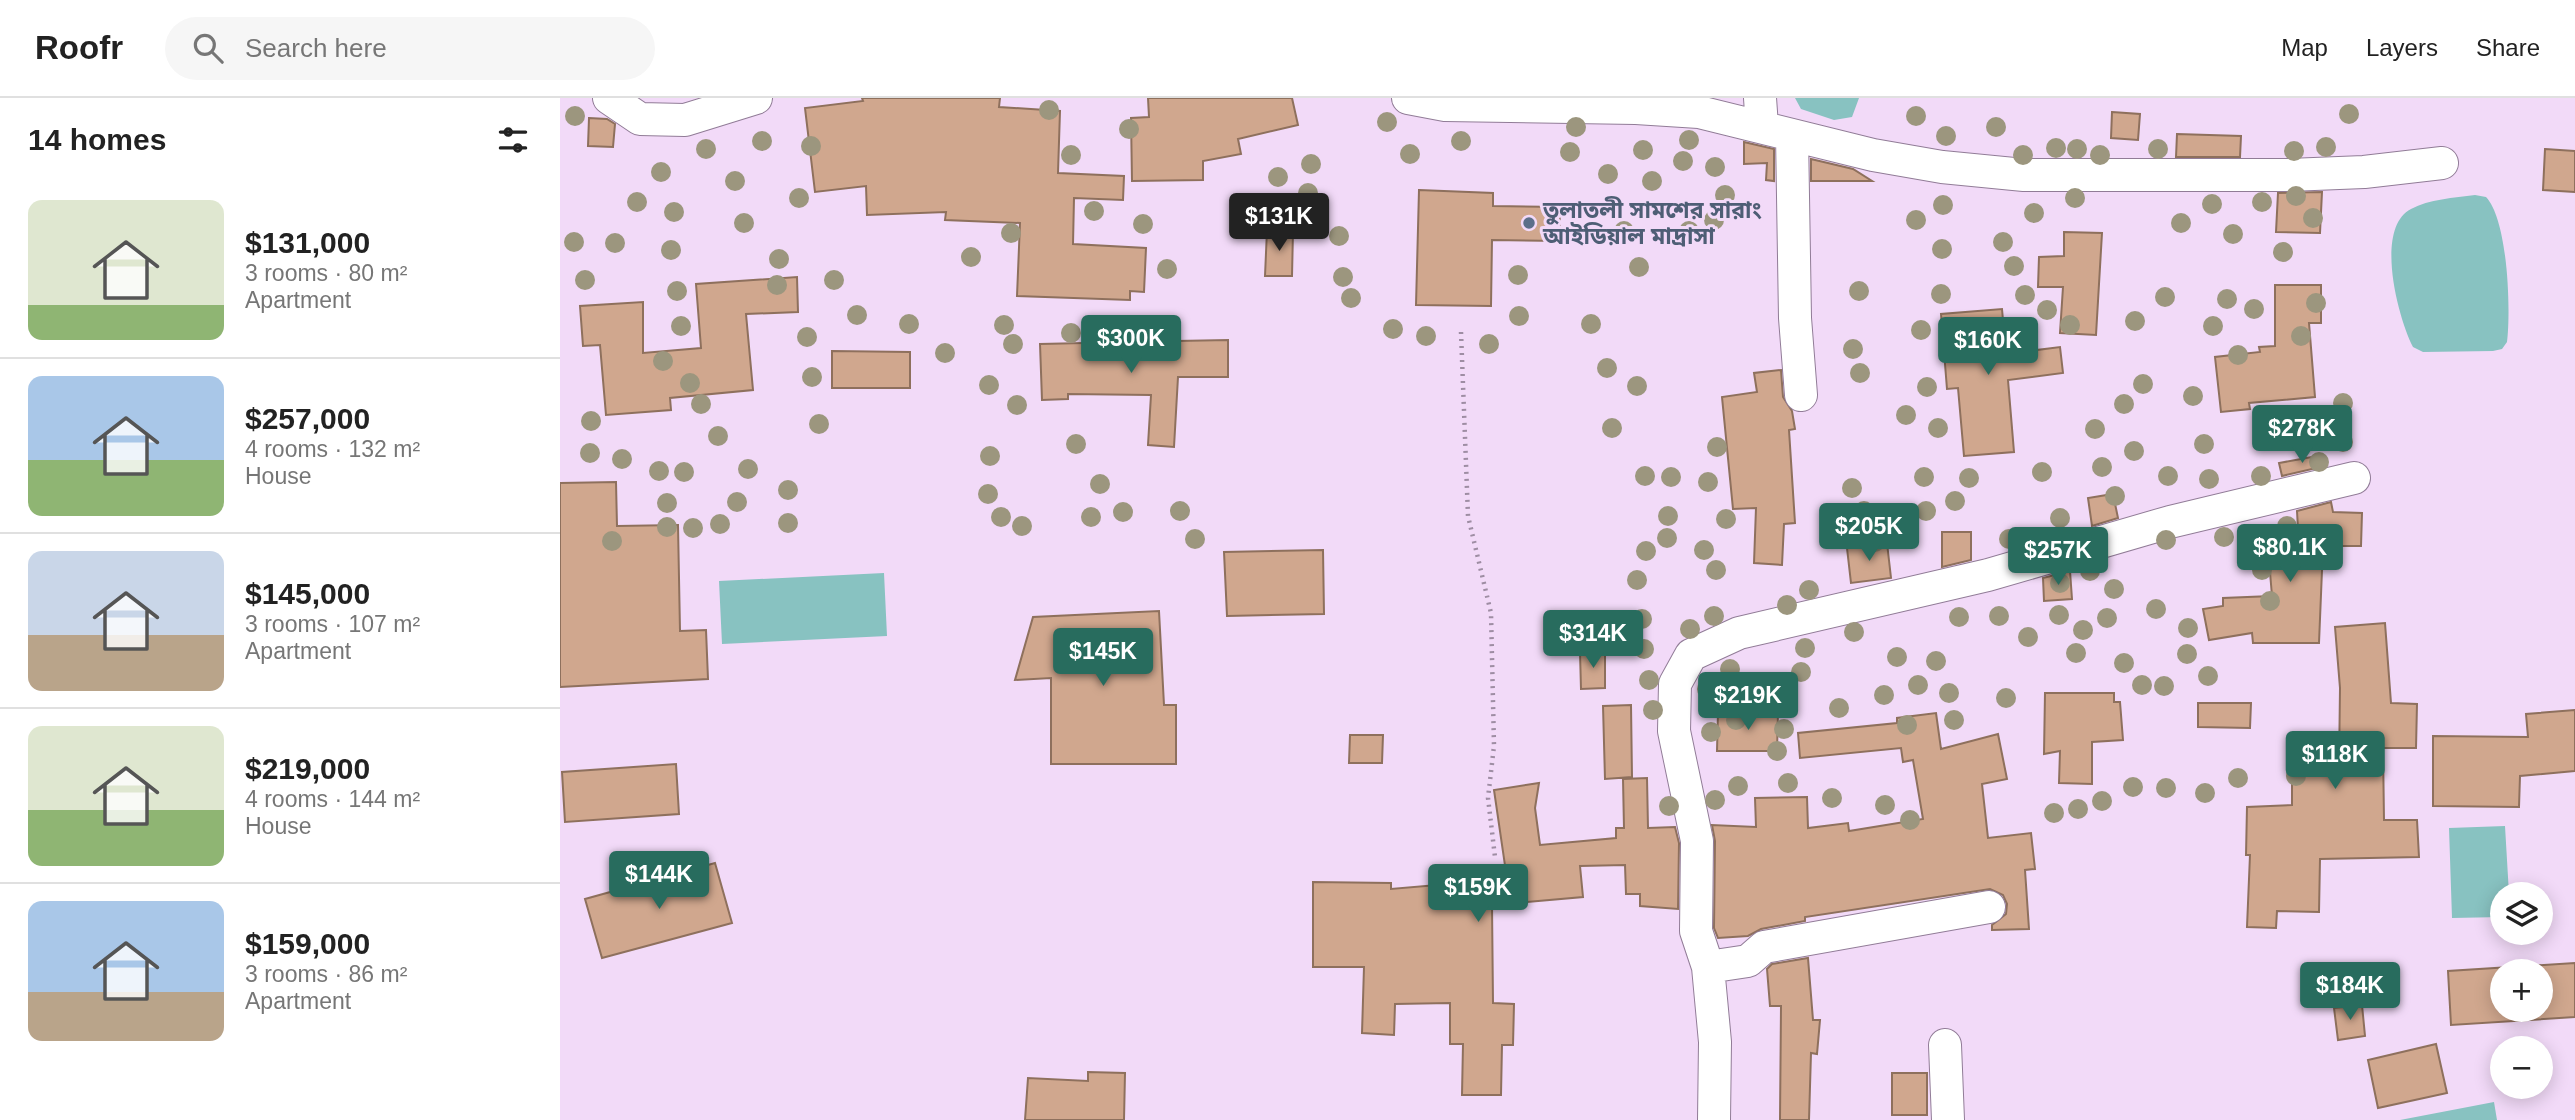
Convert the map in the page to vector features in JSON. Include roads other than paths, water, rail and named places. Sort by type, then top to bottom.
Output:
[{"type":"street","points":[[608,98],[640,119],[685,120],[756,98]]},
{"type":"street","points":[[1408,98],[1445,105],[1761,112],[1793,135],[1874,155],[1942,167],[2024,175],[2166,177],[2314,174],[2364,172],[2442,163]]},
{"type":"street","points":[[1793,135],[1795,317],[1801,395]]},
{"type":"street","points":[[1714,1120],[1715,1042],[1708,967],[1696,931],[1697,841],[1674,731],[1675,684],[1691,655],[1740,633],[1975,578],[2170,522],[2354,478]]},
{"type":"street","points":[[1708,967],[1748,961],[1764,947],[1989,907]]},
{"type":"street","points":[[1945,1045],[1948,1120]]},
{"type":"place","name":"তুলাতলী সামশের সারাং আইডিয়াল মাদ্রাসা","points":[[1529,223]]}]
